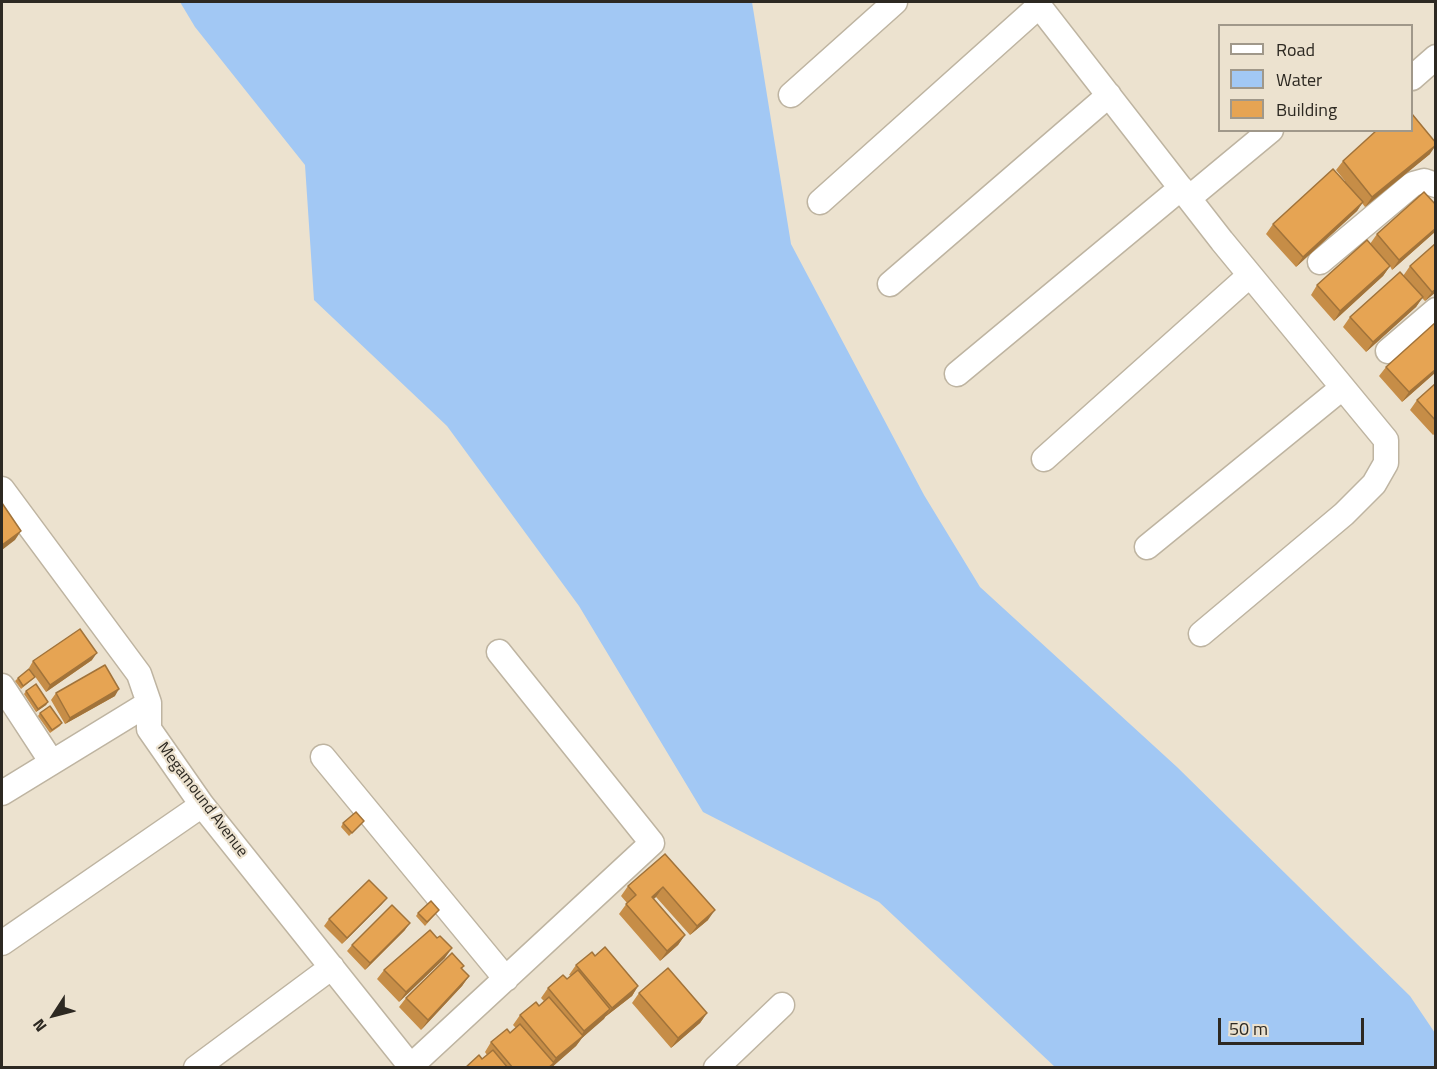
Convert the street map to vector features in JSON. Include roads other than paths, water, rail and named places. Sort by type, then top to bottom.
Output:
[{"type":"street","points":[[791,95],[895,2]]},
{"type":"street","points":[[820,202],[1037,4],[1250,275],[1386,440],[1386,463],[1374,484],[1344,514],[1202,634]]},
{"type":"street","points":[[1413,77],[1436,57]]},
{"type":"street","points":[[890,284],[1109,95]]},
{"type":"street","points":[[957,374],[1185,193],[1268,132]]},
{"type":"street","points":[[1320,262],[1413,184],[1424,181],[1436,185]]},
{"type":"street","points":[[1044,459],[1250,275]]},
{"type":"street","points":[[1388,351],[1436,310]]},
{"type":"street","points":[[1147,547],[1342,388]]},
{"type":"street","name":"Megamound Avenue","points":[[2,489],[139,674],[149,703],[149,729],[202,805],[412,1067]]},
{"type":"street","points":[[412,1067],[652,843],[499,652]]},
{"type":"street","points":[[2,686],[51,760]]},
{"type":"street","points":[[2,793],[51,760],[149,703]]},
{"type":"street","points":[[323,757],[506,979]]},
{"type":"street","points":[[2,943],[202,805]]},
{"type":"street","points":[[196,1068],[332,967]]},
{"type":"street","points":[[716,1068],[782,1005]]},
{"type":"water","points":[[180,2],[752,2],[791,244],[924,495],[980,587],[1177,767],[1410,996],[1435,1033],[1435,1067],[1055,1067],[879,902],[703,812],[579,606],[447,426],[314,300],[305,165],[195,27]]}]
